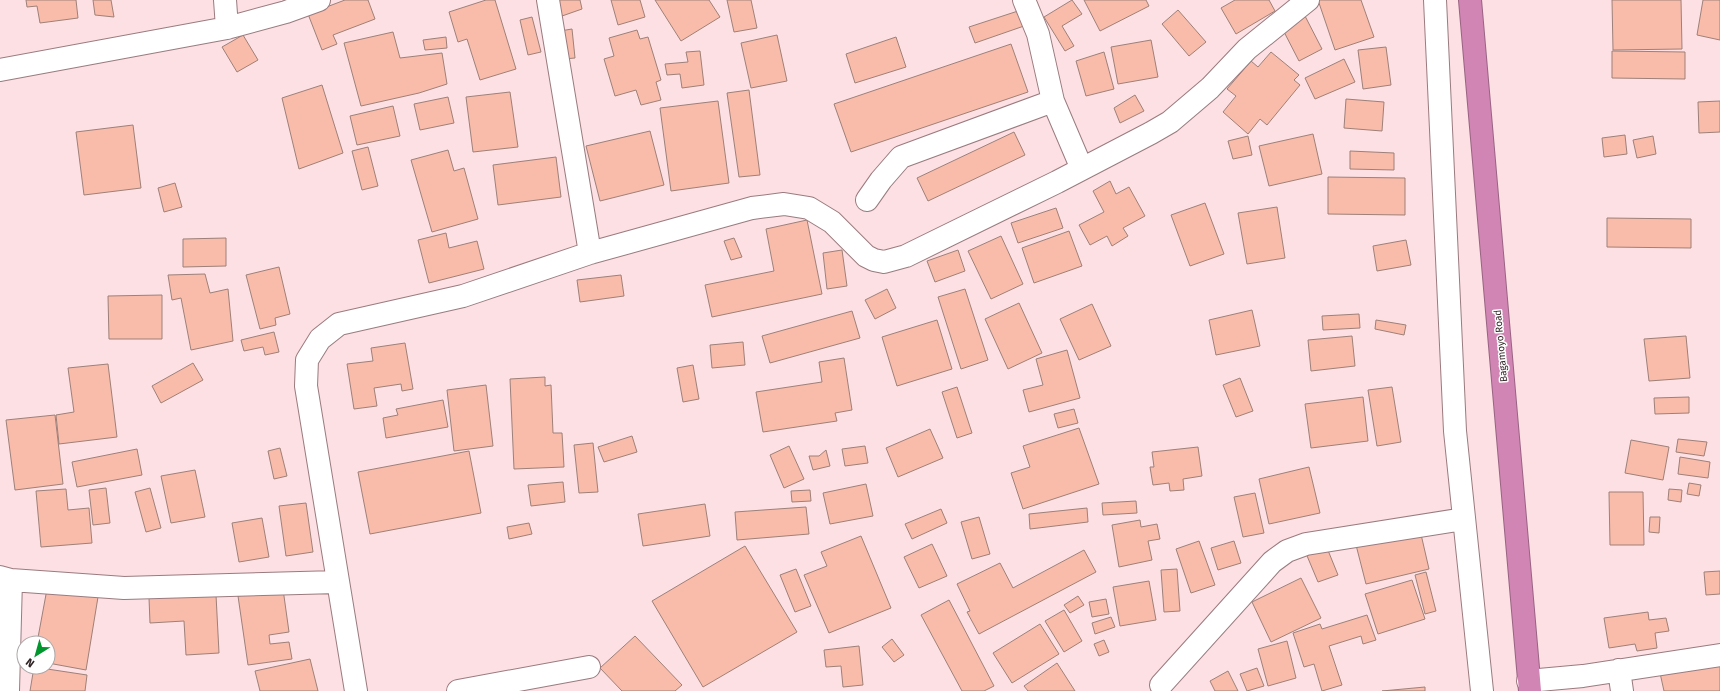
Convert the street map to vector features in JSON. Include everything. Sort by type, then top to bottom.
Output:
[{"type":"highway","name":"Bagamoyo Road","points":[[1470,0],[1529,686]]},
{"type":"street","points":[[225,0],[228,28]]},
{"type":"street","points":[[0,70],[228,28],[286,12],[319,0]]},
{"type":"street","points":[[548,0],[590,253]]},
{"type":"street","points":[[1024,0],[1038,34],[1053,101],[1082,169]]},
{"type":"street","points":[[356,691],[306,386],[307,360],[320,339],[339,324],[463,296],[590,253],[752,208],[784,204],[809,208],[832,222],[866,256],[874,260],[884,262],[906,256],[1151,134],[1170,122],[1210,88],[1247,49],[1308,0]]},
{"type":"street","points":[[1435,0],[1455,430],[1482,691]]},
{"type":"street","points":[[867,200],[881,180],[901,157],[1053,101]]},
{"type":"street","points":[[1161,685],[1272,562],[1287,551],[1306,544],[1464,519]]},
{"type":"street","points":[[8,691],[6,579],[124,588],[338,582]]},
{"type":"street","points":[[1529,686],[1583,676],[1620,681],[1720,655]]},
{"type":"street","points":[[458,691],[589,667]]},
{"type":"building","points":[[26,0],[76,0],[78,18],[40,23],[37,6],[27,7]]},
{"type":"building","points":[[93,0],[111,0],[114,17],[95,15]]},
{"type":"building","points":[[345,0],[368,0],[375,19],[333,35],[337,44],[322,50],[308,14]]},
{"type":"building","points":[[486,0],[495,0],[516,69],[480,80],[467,39],[458,42],[449,12]]},
{"type":"building","points":[[558,0],[580,0],[582,9],[562,16]]},
{"type":"building","points":[[611,0],[640,0],[645,17],[618,25]]},
{"type":"building","points":[[655,0],[709,0],[720,17],[681,41]]},
{"type":"building","points":[[727,0],[751,0],[757,28],[734,32]]},
{"type":"building","points":[[1072,0],[1082,14],[1062,26],[1074,46],[1065,51],[1044,17]]},
{"type":"building","points":[[1084,0],[1146,0],[1149,6],[1100,31]]},
{"type":"building","points":[[1235,0],[1269,0],[1275,11],[1236,34],[1221,8]]},
{"type":"building","points":[[1318,0],[1361,0],[1374,37],[1335,50]]},
{"type":"building","points":[[1612,0],[1681,0],[1682,49],[1613,50]]},
{"type":"building","points":[[1703,0],[1720,0],[1720,40],[1697,35]]},
{"type":"building","points":[[1178,10],[1206,42],[1189,56],[1162,24]]},
{"type":"building","points":[[1018,11],[1024,26],[975,43],[969,27]]},
{"type":"building","points":[[1305,16],[1322,49],[1299,61],[1282,28]]},
{"type":"building","points":[[532,17],[541,52],[528,55],[520,20]]},
{"type":"building","points":[[572,29],[575,58],[563,59],[560,31]]},
{"type":"building","points":[[637,30],[640,39],[648,37],[661,80],[656,82],[661,100],[641,105],[636,90],[615,96],[604,59],[614,56],[609,38]]},
{"type":"building","points":[[393,32],[400,58],[442,53],[447,84],[419,93],[361,106],[344,43]]},
{"type":"building","points":[[243,35],[258,60],[237,72],[222,47]]},
{"type":"building","points":[[777,35],[787,81],[751,88],[741,43]]},
{"type":"building","points":[[446,37],[447,48],[425,50],[423,40]]},
{"type":"building","points":[[896,37],[906,67],[855,83],[846,54]]},
{"type":"building","points":[[1151,40],[1158,77],[1118,84],[1111,47]]},
{"type":"building","points":[[1011,44],[1028,92],[851,152],[834,104]]},
{"type":"building","points":[[1386,47],[1391,85],[1363,89],[1358,50]]},
{"type":"building","points":[[700,51],[704,85],[682,88],[680,74],[667,75],[665,64],[688,62],[686,52]]},
{"type":"building","points":[[1612,51],[1685,52],[1685,79],[1612,78]]},
{"type":"building","points":[[1104,52],[1114,89],[1086,96],[1076,61]]},
{"type":"building","points":[[1271,52],[1299,75],[1294,80],[1300,85],[1267,125],[1260,119],[1248,134],[1223,112],[1236,96],[1227,89],[1251,61],[1258,67]]},
{"type":"building","points":[[1344,59],[1355,82],[1315,99],[1305,78]]},
{"type":"building","points":[[322,85],[343,153],[299,169],[282,98]]},
{"type":"building","points":[[749,90],[760,175],[739,177],[727,93]]},
{"type":"building","points":[[510,92],[518,147],[473,152],[466,97]]},
{"type":"building","points":[[1135,95],[1144,111],[1120,123],[1114,108]]},
{"type":"building","points":[[448,97],[454,123],[420,130],[414,104]]},
{"type":"building","points":[[1346,99],[1384,102],[1382,131],[1344,128]]},
{"type":"building","points":[[718,101],[729,183],[671,191],[660,108]]},
{"type":"building","points":[[1720,101],[1720,132],[1699,133],[1698,102]]},
{"type":"building","points":[[393,106],[400,136],[357,145],[350,116]]},
{"type":"building","points":[[133,125],[141,188],[84,195],[76,132]]},
{"type":"building","points":[[650,131],[664,185],[600,201],[586,146]]},
{"type":"building","points":[[1014,132],[1025,155],[928,201],[917,178]]},
{"type":"building","points":[[1313,134],[1322,174],[1269,186],[1259,146]]},
{"type":"building","points":[[1625,135],[1627,154],[1604,157],[1602,138]]},
{"type":"building","points":[[1248,136],[1252,155],[1233,159],[1228,141]]},
{"type":"building","points":[[1653,136],[1656,154],[1637,158],[1633,140]]},
{"type":"building","points":[[368,147],[378,186],[362,190],[352,151]]},
{"type":"building","points":[[448,150],[454,171],[464,168],[478,219],[432,232],[411,160]]},
{"type":"building","points":[[1350,151],[1394,153],[1394,170],[1350,169]]},
{"type":"building","points":[[556,157],[561,197],[498,205],[493,165]]},
{"type":"building","points":[[1328,177],[1405,178],[1405,215],[1328,214]]},
{"type":"building","points":[[1110,181],[1116,194],[1129,187],[1145,216],[1123,228],[1128,236],[1112,246],[1107,236],[1090,245],[1079,225],[1104,212],[1093,191]]},
{"type":"building","points":[[175,183],[182,207],[164,212],[158,188]]},
{"type":"building","points":[[1205,203],[1224,254],[1190,266],[1171,215]]},
{"type":"building","points":[[1277,207],[1285,258],[1247,264],[1238,213]]},
{"type":"building","points":[[1056,208],[1063,228],[1018,243],[1011,223]]},
{"type":"building","points":[[1607,218],[1691,219],[1691,248],[1607,247]]},
{"type":"building","points":[[807,220],[822,294],[712,317],[705,285],[774,271],[766,229]]},
{"type":"building","points":[[1069,231],[1082,266],[1034,283],[1022,248]]},
{"type":"building","points":[[446,233],[449,248],[477,241],[484,269],[429,283],[418,240]]},
{"type":"building","points":[[1001,236],[1023,284],[991,299],[968,251]]},
{"type":"building","points":[[226,238],[226,266],[183,267],[183,239]]},
{"type":"building","points":[[734,238],[742,257],[731,260],[724,241]]},
{"type":"building","points":[[1406,240],[1411,265],[1377,271],[1373,246]]},
{"type":"building","points":[[842,250],[847,286],[827,289],[823,253]]},
{"type":"building","points":[[958,250],[965,271],[935,282],[927,261]]},
{"type":"building","points":[[279,267],[290,314],[275,318],[276,325],[260,329],[246,275]]},
{"type":"building","points":[[205,274],[210,293],[228,289],[233,341],[191,350],[181,298],[172,300],[168,275]]},
{"type":"building","points":[[621,275],[624,296],[580,302],[577,280]]},
{"type":"building","points":[[887,289],[896,308],[875,319],[865,300]]},
{"type":"building","points":[[965,289],[988,360],[961,369],[938,297]]},
{"type":"building","points":[[162,295],[162,339],[109,339],[108,296]]},
{"type":"building","points":[[1019,303],[1042,353],[1008,369],[985,319]]},
{"type":"building","points":[[1092,304],[1111,346],[1079,360],[1060,319]]},
{"type":"building","points":[[1252,310],[1260,346],[1216,355],[1209,320]]},
{"type":"building","points":[[852,311],[860,338],[770,363],[762,336]]},
{"type":"building","points":[[1359,314],[1360,328],[1323,330],[1322,316]]},
{"type":"building","points":[[937,320],[952,369],[897,386],[882,337]]},
{"type":"building","points":[[1376,320],[1406,325],[1404,335],[1375,329]]},
{"type":"building","points":[[274,332],[279,352],[265,355],[263,347],[244,351],[241,340]]},
{"type":"building","points":[[1352,336],[1355,366],[1311,371],[1308,340]]},
{"type":"building","points":[[1686,336],[1690,378],[1649,381],[1644,339]]},
{"type":"building","points":[[743,342],[745,365],[712,368],[710,345]]},
{"type":"building","points":[[405,343],[413,389],[402,391],[401,384],[374,388],[377,406],[354,409],[347,364],[373,361],[371,348]]},
{"type":"building","points":[[1067,350],[1080,398],[1029,412],[1023,390],[1043,385],[1036,359]]},
{"type":"building","points":[[844,358],[852,410],[835,413],[837,421],[763,432],[756,392],[822,382],[819,362]]},
{"type":"building","points":[[193,363],[203,380],[161,403],[152,386]]},
{"type":"building","points":[[108,364],[117,437],[59,444],[56,415],[74,412],[68,368]]},
{"type":"building","points":[[693,365],[699,399],[683,402],[677,368]]},
{"type":"building","points":[[545,377],[545,386],[551,385],[553,433],[562,433],[564,467],[514,469],[510,379]]},
{"type":"building","points":[[1240,378],[1253,411],[1236,417],[1223,385]]},
{"type":"building","points":[[486,385],[493,446],[454,451],[447,390]]},
{"type":"building","points":[[957,387],[972,433],[957,438],[942,392]]},
{"type":"building","points":[[1392,387],[1401,442],[1377,446],[1368,390]]},
{"type":"building","points":[[1363,397],[1368,441],[1311,448],[1305,404]]},
{"type":"building","points":[[1689,397],[1689,413],[1655,414],[1654,398]]},
{"type":"building","points":[[443,400],[448,427],[386,438],[383,418],[398,415],[396,409]]},
{"type":"building","points":[[1074,409],[1078,423],[1058,428],[1054,414]]},
{"type":"building","points":[[55,415],[63,484],[15,490],[6,420]]},
{"type":"building","points":[[1079,428],[1099,484],[1023,509],[1011,473],[1030,467],[1023,446]]},
{"type":"building","points":[[930,429],[943,458],[898,477],[886,448]]},
{"type":"building","points":[[632,436],[637,452],[604,462],[598,447]]},
{"type":"building","points":[[1678,439],[1707,442],[1704,456],[1676,452]]},
{"type":"building","points":[[1631,440],[1669,447],[1663,480],[1625,473]]},
{"type":"building","points":[[593,443],[598,492],[579,493],[574,445]]},
{"type":"building","points":[[789,446],[804,479],[784,488],[770,455]]},
{"type":"building","points":[[865,446],[868,463],[845,466],[842,449]]},
{"type":"building","points":[[1198,447],[1202,476],[1183,479],[1184,490],[1170,491],[1169,483],[1153,485],[1150,467],[1154,467],[1152,452]]},
{"type":"building","points":[[280,448],[287,476],[274,479],[268,451]]},
{"type":"building","points":[[137,449],[142,475],[77,487],[72,462]]},
{"type":"building","points":[[826,450],[830,466],[813,470],[809,456],[819,456]]},
{"type":"building","points":[[469,451],[481,513],[370,534],[358,472]]},
{"type":"building","points":[[1680,457],[1710,462],[1708,478],[1678,474]]},
{"type":"building","points":[[1309,467],[1320,513],[1269,524],[1259,479]]},
{"type":"building","points":[[195,470],[205,517],[171,523],[161,476]]},
{"type":"building","points":[[563,482],[565,502],[531,506],[528,485]]},
{"type":"building","points":[[1689,483],[1701,485],[1699,496],[1687,494]]},
{"type":"building","points":[[866,484],[873,516],[830,524],[823,493]]},
{"type":"building","points":[[106,488],[110,523],[93,525],[89,490]]},
{"type":"building","points":[[150,488],[161,528],[146,532],[135,492]]},
{"type":"building","points":[[66,489],[68,510],[89,508],[92,543],[41,547],[36,491]]},
{"type":"building","points":[[1669,489],[1682,490],[1681,502],[1668,500]]},
{"type":"building","points":[[810,490],[811,501],[792,502],[791,491]]},
{"type":"building","points":[[1609,492],[1643,492],[1644,545],[1610,545]]},
{"type":"building","points":[[1255,493],[1264,533],[1243,537],[1234,497]]},
{"type":"building","points":[[1136,501],[1137,513],[1103,515],[1102,503]]},
{"type":"building","points":[[306,503],[313,552],[286,556],[279,506]]},
{"type":"building","points":[[705,504],[710,536],[643,546],[638,514]]},
{"type":"building","points":[[806,507],[809,534],[737,540],[735,512]]},
{"type":"building","points":[[1087,508],[1088,522],[1030,529],[1029,514]]},
{"type":"building","points":[[941,509],[947,523],[912,539],[905,524]]},
{"type":"building","points":[[979,517],[990,554],[972,559],[961,522]]},
{"type":"building","points":[[1650,517],[1660,517],[1659,533],[1649,532]]},
{"type":"building","points":[[262,518],[269,557],[239,562],[232,523]]},
{"type":"building","points":[[1140,520],[1141,527],[1157,524],[1160,539],[1148,541],[1152,560],[1119,567],[1112,525]]},
{"type":"building","points":[[529,523],[532,534],[509,539],[507,527]]},
{"type":"building","points":[[1420,530],[1429,569],[1366,584],[1356,545]]},
{"type":"building","points":[[861,536],[891,608],[829,633],[804,575],[827,566],[821,552]]},
{"type":"building","points":[[1199,541],[1215,585],[1191,593],[1176,549]]},
{"type":"building","points":[[1234,541],[1241,563],[1218,570],[1211,548]]},
{"type":"building","points":[[1325,543],[1338,575],[1318,582],[1305,551]]},
{"type":"building","points":[[932,544],[947,576],[919,588],[904,557]]},
{"type":"building","points":[[745,546],[797,632],[703,687],[652,601]]},
{"type":"building","points":[[1084,550],[1096,572],[979,634],[967,612],[970,611],[957,584],[1000,563],[1013,588]]},
{"type":"building","points":[[796,569],[811,606],[795,612],[780,575]]},
{"type":"building","points":[[1177,569],[1180,611],[1164,612],[1161,570]]},
{"type":"building","points":[[1720,571],[1720,594],[1706,595],[1704,572]]},
{"type":"building","points":[[1426,572],[1436,611],[1425,614],[1415,575]]},
{"type":"building","points":[[1301,578],[1321,618],[1271,642],[1252,602]]},
{"type":"building","points":[[1412,580],[1425,619],[1378,634],[1365,594]]},
{"type":"building","points":[[1149,581],[1156,620],[1120,626],[1113,587]]},
{"type":"building","points":[[47,589],[98,597],[86,670],[56,664],[56,635],[38,635]]},
{"type":"building","points":[[283,589],[289,632],[269,635],[270,644],[289,642],[292,659],[248,665],[238,596]]},
{"type":"building","points":[[216,595],[219,653],[186,655],[184,621],[150,623],[149,598]]},
{"type":"building","points":[[1078,596],[1084,605],[1070,613],[1064,605]]},
{"type":"building","points":[[1106,599],[1109,614],[1092,617],[1089,602]]},
{"type":"building","points":[[949,600],[994,686],[984,691],[962,691],[921,615]]},
{"type":"building","points":[[1064,610],[1082,641],[1064,652],[1045,621]]},
{"type":"building","points":[[1648,612],[1649,620],[1666,618],[1669,631],[1655,633],[1657,648],[1637,651],[1635,644],[1609,648],[1604,618]]},
{"type":"building","points":[[1367,615],[1376,640],[1363,644],[1361,636],[1329,646],[1342,685],[1322,691],[1314,664],[1304,667],[1293,633],[1320,624],[1322,629]]},
{"type":"building","points":[[1111,617],[1115,627],[1095,634],[1092,623]]},
{"type":"building","points":[[1040,624],[1059,654],[1012,683],[993,653]]},
{"type":"building","points":[[635,636],[682,685],[675,691],[622,691],[600,668]]},
{"type":"building","points":[[892,639],[904,655],[894,662],[882,647]]},
{"type":"building","points":[[1104,640],[1109,652],[1099,656],[1094,644]]},
{"type":"building","points":[[1287,641],[1296,678],[1268,686],[1258,649]]},
{"type":"building","points":[[859,646],[863,685],[843,687],[841,666],[826,667],[824,650]]},
{"type":"building","points":[[310,659],[318,691],[260,691],[255,671]]},
{"type":"building","points":[[1720,662],[1720,691],[1664,691],[1660,673]]},
{"type":"building","points":[[1057,663],[1075,691],[1028,691],[1024,686]]},
{"type":"building","points":[[1257,668],[1264,686],[1247,691],[1240,674]]},
{"type":"building","points":[[56,670],[87,675],[85,691],[30,691],[33,675],[56,675]]},
{"type":"building","points":[[1228,671],[1238,691],[1215,691],[1210,681]]},
{"type":"building","points":[[1425,687],[1425,691],[1382,691]]}]
